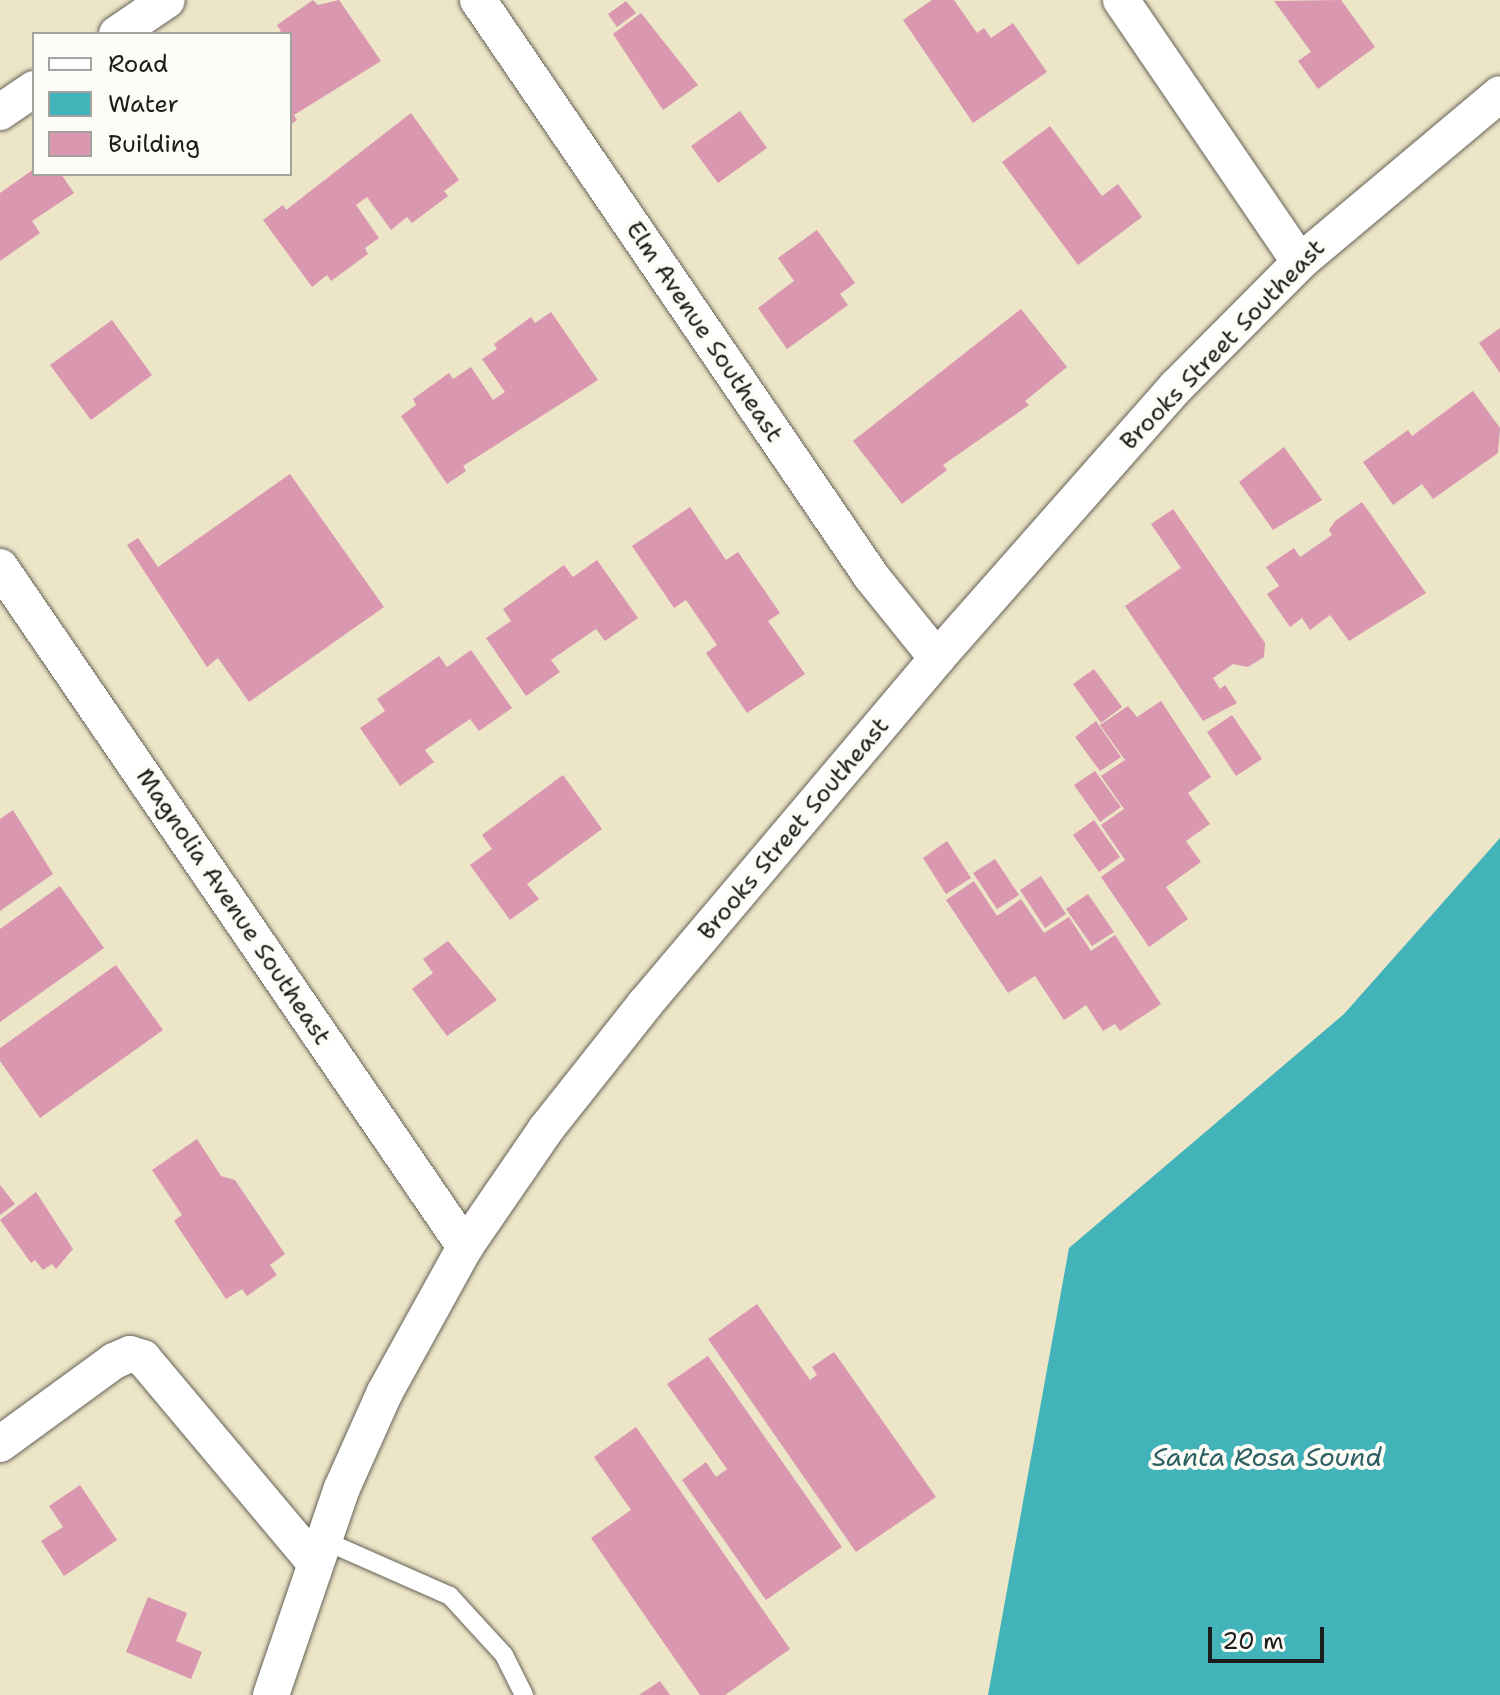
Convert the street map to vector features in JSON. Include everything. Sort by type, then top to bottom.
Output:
[{"type":"street","points":[[120,32],[167,0]]},
{"type":"street","name":"Elm Avenue Southeast","points":[[478,0],[871,576],[937,658]]},
{"type":"street","points":[[1121,0],[1300,262]]},
{"type":"street","points":[[0,112],[32,90]]},
{"type":"street","name":"Brooks Street Southeast","points":[[271,1695],[319,1552],[385,1392],[465,1247],[546,1129],[645,1004],[937,658],[1176,387],[1300,262],[1500,94]]},
{"type":"street","name":"Magnolia Avenue Southeast","points":[[0,567],[465,1247]]},
{"type":"street","points":[[0,1444],[114,1361],[130,1354],[143,1358],[319,1552]]},
{"type":"lane","points":[[319,1552],[450,1596],[504,1655],[524,1695]]},
{"type":"water","name":"Santa Rosa Sound","points":[[1500,838],[1500,1695],[988,1695],[1069,1248],[1344,1014]]},
{"type":"building","points":[[313,0],[318,5],[339,0],[381,61],[294,115],[297,120],[292,124],[292,32],[279,32],[277,25]]},
{"type":"building","points":[[932,0],[954,0],[977,33],[984,28],[991,38],[1013,23],[1047,72],[973,123],[903,20]]},
{"type":"building","points":[[1341,0],[1375,47],[1318,89],[1298,61],[1311,52],[1274,1]]},
{"type":"building","points":[[626,1],[636,13],[617,27],[608,14]]},
{"type":"building","points":[[641,13],[698,85],[663,110],[613,34]]},
{"type":"building","points":[[740,111],[767,148],[718,183],[691,146]]},
{"type":"building","points":[[411,113],[459,180],[444,191],[448,196],[412,223],[407,217],[391,230],[367,197],[356,205],[379,238],[365,248],[368,254],[331,281],[327,275],[312,287],[263,220],[283,205],[286,210]]},
{"type":"building","points":[[1050,126],[1102,196],[1118,184],[1142,217],[1078,265],[1002,162]]},
{"type":"building","points":[[32,170],[32,176],[62,176],[74,193],[32,221],[40,233],[0,261],[0,193]]},
{"type":"building","points":[[817,230],[855,283],[840,294],[848,305],[787,349],[758,308],[794,281],[778,258]]},
{"type":"building","points":[[1021,309],[1067,367],[1025,401],[1029,405],[943,465],[947,470],[902,504],[853,441]]},
{"type":"building","points":[[551,312],[598,380],[463,466],[466,471],[447,484],[401,416],[416,405],[413,399],[449,373],[453,379],[471,367],[493,400],[505,392],[482,359],[497,349],[494,344],[531,317],[535,323]]},
{"type":"building","points":[[112,320],[152,375],[91,420],[50,365]]},
{"type":"building","points":[[1500,328],[1500,373],[1479,343]]},
{"type":"building","points":[[1473,391],[1500,428],[1498,453],[1433,499],[1422,484],[1393,505],[1363,462],[1408,430],[1412,436]]},
{"type":"building","points":[[1284,447],[1322,500],[1273,530],[1239,482]]},
{"type":"building","points":[[290,474],[384,607],[249,702],[218,658],[207,667],[127,545],[138,538],[158,567]]},
{"type":"building","points":[[1362,502],[1426,593],[1349,641],[1330,615],[1310,630],[1302,618],[1290,627],[1267,594],[1279,586],[1266,567],[1294,548],[1300,557],[1332,535],[1329,530],[1335,521]]},
{"type":"building","points":[[690,507],[726,560],[738,552],[780,613],[768,621],[805,674],[747,713],[706,653],[717,645],[686,600],[674,608],[632,546]]},
{"type":"building","points":[[1173,509],[1265,643],[1264,657],[1248,667],[1233,664],[1213,678],[1220,689],[1225,685],[1237,703],[1203,721],[1125,606],[1181,568],[1151,524]]},
{"type":"building","points":[[597,560],[638,618],[605,641],[596,629],[551,660],[560,672],[526,696],[486,638],[511,621],[503,609],[564,565],[573,577]]},
{"type":"building","points":[[471,650],[512,708],[479,731],[470,719],[425,750],[434,762],[400,786],[360,728],[385,711],[377,699],[439,656],[447,667]]},
{"type":"building","points":[[1094,669],[1122,707],[1101,723],[1073,684]]},
{"type":"building","points":[[1161,701],[1211,777],[1188,793],[1210,824],[1186,841],[1201,862],[1166,887],[1188,919],[1149,947],[1101,877],[1125,860],[1101,825],[1124,809],[1101,776],[1125,760],[1100,725],[1128,706],[1137,717]]},
{"type":"building","points":[[1232,715],[1262,759],[1236,776],[1207,732]]},
{"type":"building","points":[[1096,721],[1121,757],[1100,771],[1075,737]]},
{"type":"building","points":[[1095,771],[1121,807],[1100,822],[1074,785]]},
{"type":"building","points":[[563,775],[602,829],[527,884],[539,899],[510,920],[470,865],[492,849],[482,835]]},
{"type":"building","points":[[13,810],[53,874],[0,911],[0,819]]},
{"type":"building","points":[[1094,820],[1120,857],[1099,872],[1073,835]]},
{"type":"building","points":[[947,841],[971,878],[946,894],[923,858]]},
{"type":"building","points":[[995,859],[1019,895],[997,909],[973,873]]},
{"type":"building","points":[[1041,876],[1066,914],[1045,928],[1020,890]]},
{"type":"building","points":[[974,881],[997,916],[1021,899],[1044,933],[1069,917],[1091,951],[1115,935],[1161,1004],[1120,1031],[1115,1024],[1103,1031],[1086,1005],[1064,1020],[1035,976],[1008,993],[946,900]]},
{"type":"building","points":[[60,886],[104,948],[0,1022],[0,929]]},
{"type":"building","points":[[1088,894],[1114,932],[1092,946],[1066,909]]},
{"type":"building","points":[[448,941],[497,1000],[447,1036],[412,989],[433,973],[423,959]]},
{"type":"building","points":[[116,965],[163,1030],[40,1118],[0,1061],[0,1048]]},
{"type":"building","points":[[197,1139],[221,1176],[235,1180],[285,1254],[270,1265],[277,1275],[247,1296],[242,1289],[226,1299],[174,1221],[182,1215],[152,1170]]},
{"type":"building","points":[[0,1185],[15,1204],[0,1215]]},
{"type":"building","points":[[36,1192],[73,1249],[56,1269],[52,1264],[43,1270],[35,1260],[31,1263],[0,1220]]},
{"type":"building","points":[[757,1304],[810,1380],[817,1375],[812,1367],[834,1352],[936,1497],[856,1552],[708,1339]]},
{"type":"building","points":[[708,1356],[842,1547],[766,1600],[682,1480],[706,1462],[716,1477],[727,1469],[667,1384]]},
{"type":"building","points":[[636,1427],[790,1649],[725,1695],[700,1695],[591,1538],[631,1510],[594,1457]]},
{"type":"building","points":[[80,1485],[117,1540],[64,1576],[41,1541],[63,1527],[49,1506]]},
{"type":"building","points":[[148,1597],[187,1613],[176,1641],[202,1652],[191,1679],[126,1652]]},
{"type":"building","points":[[660,1681],[670,1695],[639,1695]]}]
